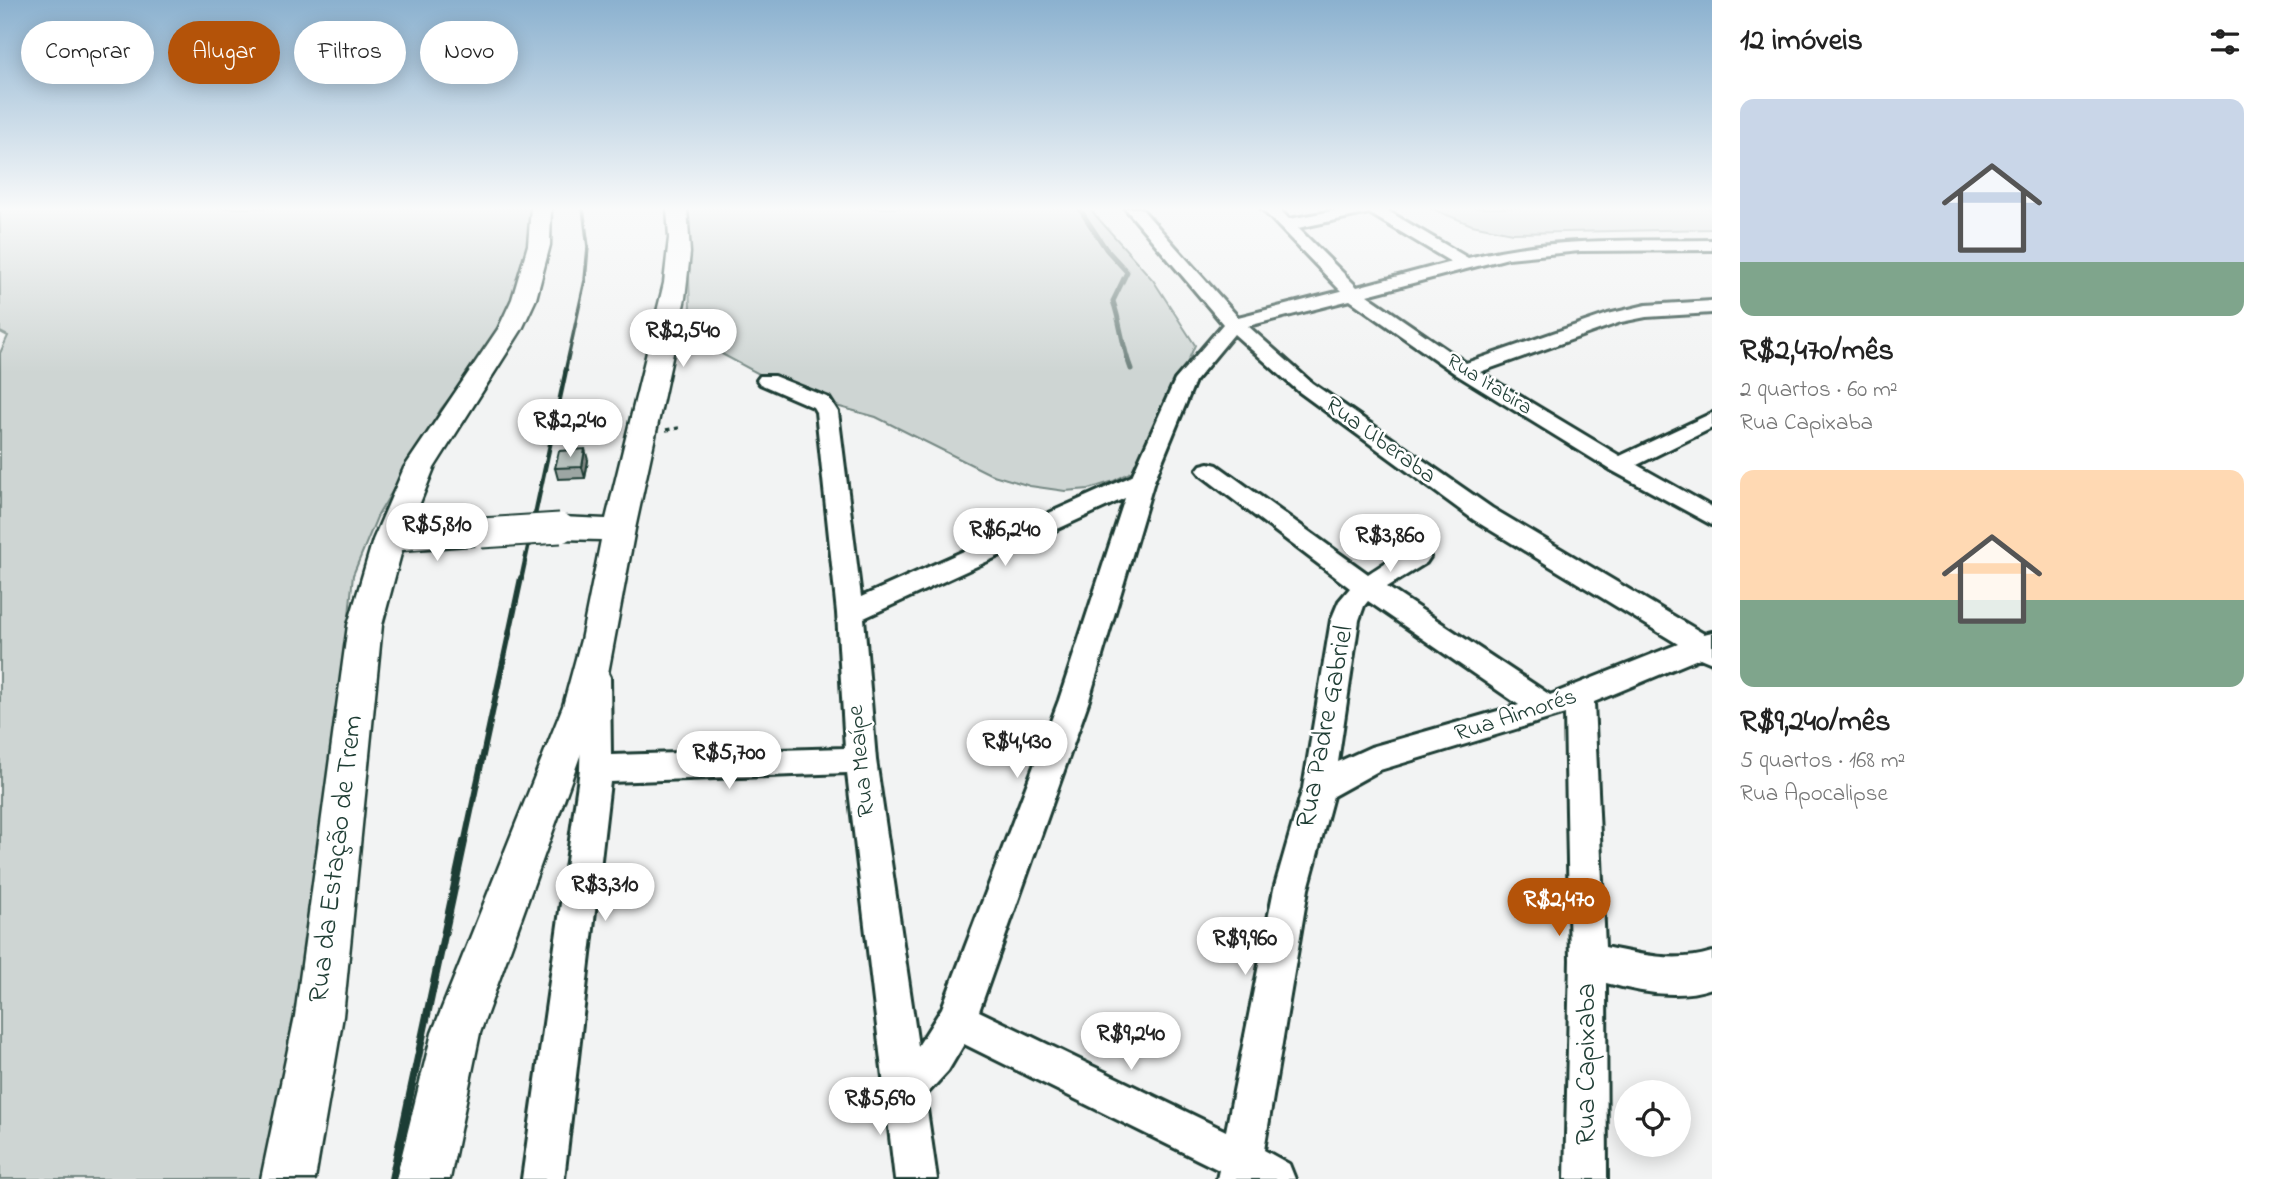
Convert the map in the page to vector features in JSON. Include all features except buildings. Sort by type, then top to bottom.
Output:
[{"type":"street","name":"Rua da Estação de Trem","points":[[288,1179],[319,1016],[365,625],[389,540],[419,468],[510,328],[524,299],[534,263]]},
{"type":"street","points":[[423,1179],[456,1033],[582,706],[596,663],[619,530],[662,355],[679,263]]},
{"type":"street","name":"Rua Uberaba","points":[[1181,263],[1234,324],[1305,387],[1483,514],[1709,647]]},
{"type":"street","name":"Rua Itabira","points":[[1323,263],[1354,294],[1464,371],[1619,465],[1712,517]]},
{"type":"street","points":[[905,1088],[934,1057],[957,1020],[1074,701],[1142,481],[1185,380],[1234,324],[1464,263]]},
{"type":"street","points":[[1464,371],[1615,318],[1646,311],[1712,307]]},
{"type":"street","name":"Rua Meaípe","points":[[767,380],[821,403],[827,412],[850,613],[860,760],[916,1179]]},
{"type":"street","points":[[1619,465],[1712,420]]},
{"type":"street","points":[[1209,470],[1367,587],[1563,703]]},
{"type":"street","points":[[850,613],[1142,481]]},
{"type":"street","points":[[389,540],[561,528],[619,530]]},
{"type":"street","name":"Rua Padre Gabriel","points":[[1239,1169],[1292,889],[1320,788],[1345,620],[1352,601],[1367,587],[1417,558]]},
{"type":"street","name":"Rua Aimorés","points":[[1320,788],[1371,760],[1563,703],[1709,647]]},
{"type":"street","points":[[543,1179],[596,769],[596,663]]},
{"type":"street","name":"Rua Capixaba","points":[[1563,703],[1588,960],[1586,1179]]},
{"type":"street","points":[[596,769],[860,760]]},
{"type":"street","points":[[1588,960],[1625,970],[1663,975],[1704,973],[1712,970]]},
{"type":"street","points":[[957,1020],[1239,1169],[1275,1179]]},
{"type":"shaded area","points":[[0,263],[537,263],[512,318],[441,409],[377,517],[353,575],[331,799],[315,1179],[0,1179],[0,353],[8,336],[0,332]]},
{"type":"shaded area","points":[[689,263],[1138,263],[1153,280],[1195,345],[1143,466],[1114,481],[1089,489],[1065,491],[1030,486],[990,474],[876,417],[829,404],[774,382],[707,346],[691,342]]},
{"type":"waterway","points":[[1119,263],[1127,272],[1113,301],[1131,369]]},
{"type":"railway","points":[[565,372],[587,263]]},
{"type":"railway","points":[[521,580],[566,370]]},
{"type":"railway","points":[[464,844],[521,578]]},
{"type":"railway","points":[[392,1179],[464,842]]}]
